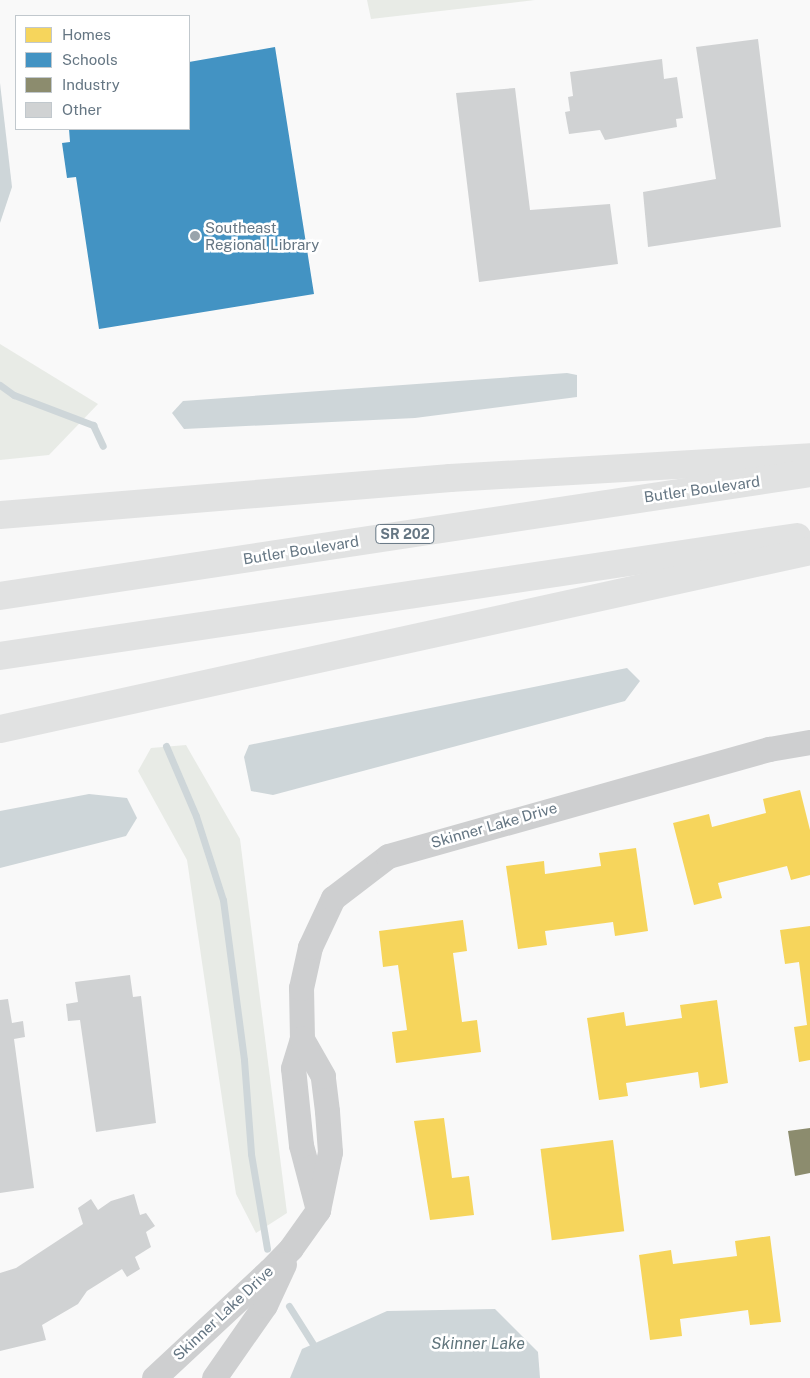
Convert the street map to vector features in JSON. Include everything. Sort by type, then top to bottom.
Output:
[{"type":"highway","points":[[0,515],[450,478],[810,457]]},
{"type":"highway","name":"Butler Boulevard","points":[[0,596],[810,474]]},
{"type":"highway","points":[[0,656],[810,535]]},
{"type":"highway","points":[[0,729],[810,551]]},
{"type":"street","name":"Skinner Lake Drive","points":[[214,1378],[265,1305],[291,1248],[318,1210],[301,1145],[293,1068],[302,1039],[301,988],[310,947],[333,898],[388,856],[769,749],[810,742]]},
{"type":"street","name":"Skinner Lake Drive","points":[[154,1378],[291,1248]]},
{"type":"shaded area","points":[[367,0],[535,0],[371,19]]},
{"type":"shaded area","points":[[0,344],[98,404],[49,455],[0,460]]},
{"type":"shaded area","points":[[186,745],[240,839],[287,1213],[256,1233],[236,1194],[187,860],[138,771],[151,748]]},
{"type":"water","points":[[0,83],[12,187],[0,223]]},
{"type":"water","points":[[567,373],[577,375],[577,397],[415,418],[184,429],[172,413],[183,401]]},
{"type":"water","points":[[627,668],[640,681],[625,701],[273,795],[251,791],[244,757],[249,745]]},
{"type":"water","points":[[89,794],[127,798],[137,818],[126,836],[0,868],[0,811]]},
{"type":"water","name":"Skinner Lake","points":[[495,1309],[538,1352],[540,1378],[290,1378],[302,1349],[387,1311]]},
{"type":"building: Homes","points":[[800,790],[810,830],[810,875],[791,880],[787,866],[718,883],[722,898],[694,905],[673,823],[709,814],[712,827],[766,813],[763,799]]},
{"type":"building: Homes","points":[[636,848],[648,931],[615,936],[613,922],[545,931],[547,945],[518,949],[506,866],[544,861],[545,874],[601,866],[599,853]]},
{"type":"building: Homes","points":[[463,920],[467,951],[453,953],[462,1022],[477,1020],[481,1052],[396,1063],[392,1032],[407,1030],[398,965],[383,967],[379,931]]},
{"type":"building: Homes","points":[[810,926],[810,1060],[799,1062],[794,1027],[807,1025],[799,962],[785,964],[780,930]]},
{"type":"building: Homes","points":[[717,1000],[728,1083],[700,1088],[698,1072],[626,1083],[628,1096],[599,1100],[587,1018],[624,1012],[626,1026],[682,1018],[680,1005]]},
{"type":"building: Homes","points":[[444,1118],[452,1178],[469,1176],[474,1215],[430,1220],[414,1121]]},
{"type":"building: Homes","points":[[613,1140],[624,1231],[552,1240],[541,1149]]},
{"type":"building: Homes","points":[[770,1236],[781,1322],[750,1325],[748,1310],[680,1319],[682,1336],[650,1340],[639,1255],[671,1250],[673,1264],[737,1256],[735,1241]]},
{"type":"building: Schools","name":"Southeast Regional Library","points":[[275,47],[314,294],[99,329],[76,177],[67,178],[62,143],[70,142],[69,130],[190,130],[190,62]]},
{"type":"building: Industry","points":[[810,1128],[810,1173],[795,1176],[788,1131]]},
{"type":"building: Other","points":[[758,39],[781,227],[648,247],[643,192],[716,179],[696,47]]},
{"type":"building: Other","points":[[662,59],[664,79],[677,77],[683,118],[676,119],[677,127],[605,140],[600,130],[569,134],[565,112],[570,111],[568,97],[573,96],[570,72]]},
{"type":"building: Other","points":[[515,88],[530,210],[610,204],[618,264],[479,282],[456,93]]},
{"type":"building: Other","points":[[130,975],[133,997],[141,996],[156,1123],[96,1132],[80,1020],[68,1021],[66,1004],[78,1002],[75,982]]},
{"type":"building: Other","points":[[8,999],[12,1023],[23,1021],[25,1037],[14,1039],[34,1188],[0,1193],[0,1000]]},
{"type":"building: Other","points":[[134,1194],[140,1215],[146,1213],[155,1226],[146,1232],[151,1247],[135,1257],[140,1269],[127,1277],[122,1269],[87,1291],[78,1304],[42,1325],[46,1340],[0,1351],[0,1273],[16,1268],[83,1224],[78,1208],[91,1199],[98,1210],[111,1201]]},
{"type":"waterway","points":[[0,385],[14,395],[93,425],[103,446]]},
{"type":"waterway","points":[[166,746],[196,816],[223,900],[244,1060],[251,1154],[267,1249]]},
{"type":"waterway","points":[[289,1306],[313,1344]]},
{"type":"place","name":"Southeast Regional Library","points":[[195,236]]}]
